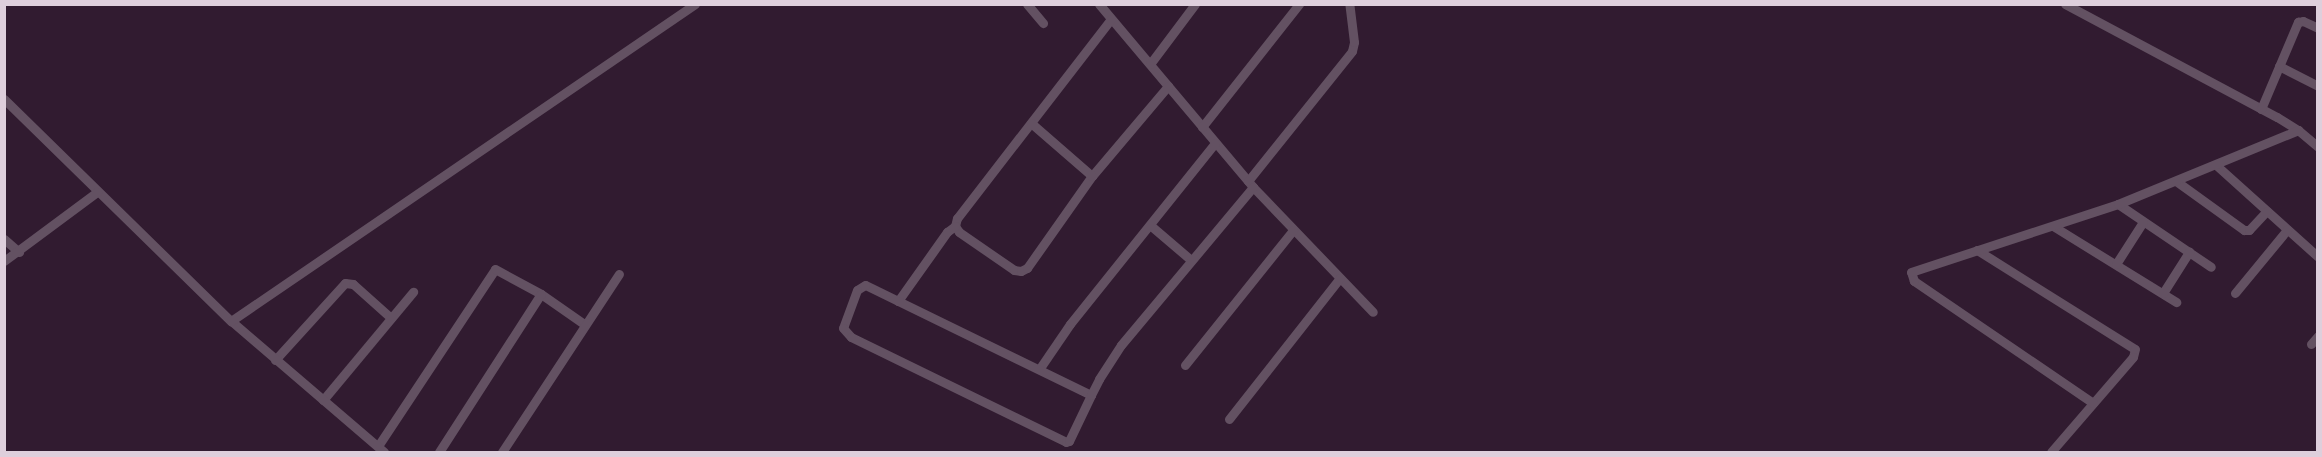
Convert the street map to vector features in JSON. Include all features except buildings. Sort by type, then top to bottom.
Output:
[{"type":"street","points":[[231,321],[694,4]]},
{"type":"street","points":[[1027,4],[1043,24]]},
{"type":"street","points":[[1099,4],[1250,184],[1373,312]]},
{"type":"street","points":[[1150,64],[1195,4]]},
{"type":"street","points":[[1202,127],[1299,4]]},
{"type":"street","points":[[1091,395],[1040,368],[866,285],[861,286],[844,332],[1063,443],[1069,441],[1091,395],[1121,345],[1191,260],[1352,51],[1354,42],[1349,4]]},
{"type":"street","points":[[2068,5],[2298,130],[2318,147]]},
{"type":"street","points":[[1110,19],[957,218],[956,226],[959,232],[1014,270],[1021,271],[1027,268],[1092,176],[1168,86]]},
{"type":"street","points":[[2261,109],[2298,22],[2303,21],[2318,28]]},
{"type":"street","points":[[2279,66],[2318,86]]},
{"type":"street","points":[[4,99],[231,321],[381,449],[493,270],[500,270],[541,294],[584,324]]},
{"type":"street","points":[[1031,123],[1092,176]]},
{"type":"street","points":[[2093,403],[1914,281],[1911,272],[2118,204],[2298,130]]},
{"type":"street","points":[[1040,368],[1070,324],[1215,143]]},
{"type":"street","points":[[2216,165],[2318,257]]},
{"type":"street","points":[[2176,181],[2244,230],[2249,230],[2267,211]]},
{"type":"street","points":[[4,261],[97,192]]},
{"type":"street","points":[[2118,204],[2211,267]]},
{"type":"street","points":[[2116,264],[2143,222]]},
{"type":"street","points":[[1150,225],[1191,260]]},
{"type":"street","points":[[898,301],[946,232],[956,226]]},
{"type":"street","points":[[2052,226],[2176,302]]},
{"type":"street","points":[[1185,365],[1293,230]]},
{"type":"street","points":[[2235,293],[2287,230]]},
{"type":"street","points":[[4,239],[19,252]]},
{"type":"street","points":[[1977,250],[2135,349],[2133,357],[2051,453]]},
{"type":"street","points":[[2163,293],[2189,252]]},
{"type":"street","points":[[502,453],[584,324],[619,274]]},
{"type":"street","points":[[1229,419],[1340,278]]},
{"type":"street","points":[[275,360],[345,283],[353,284],[391,318]]},
{"type":"street","points":[[323,400],[413,292]]},
{"type":"street","points":[[439,453],[541,294]]}]
